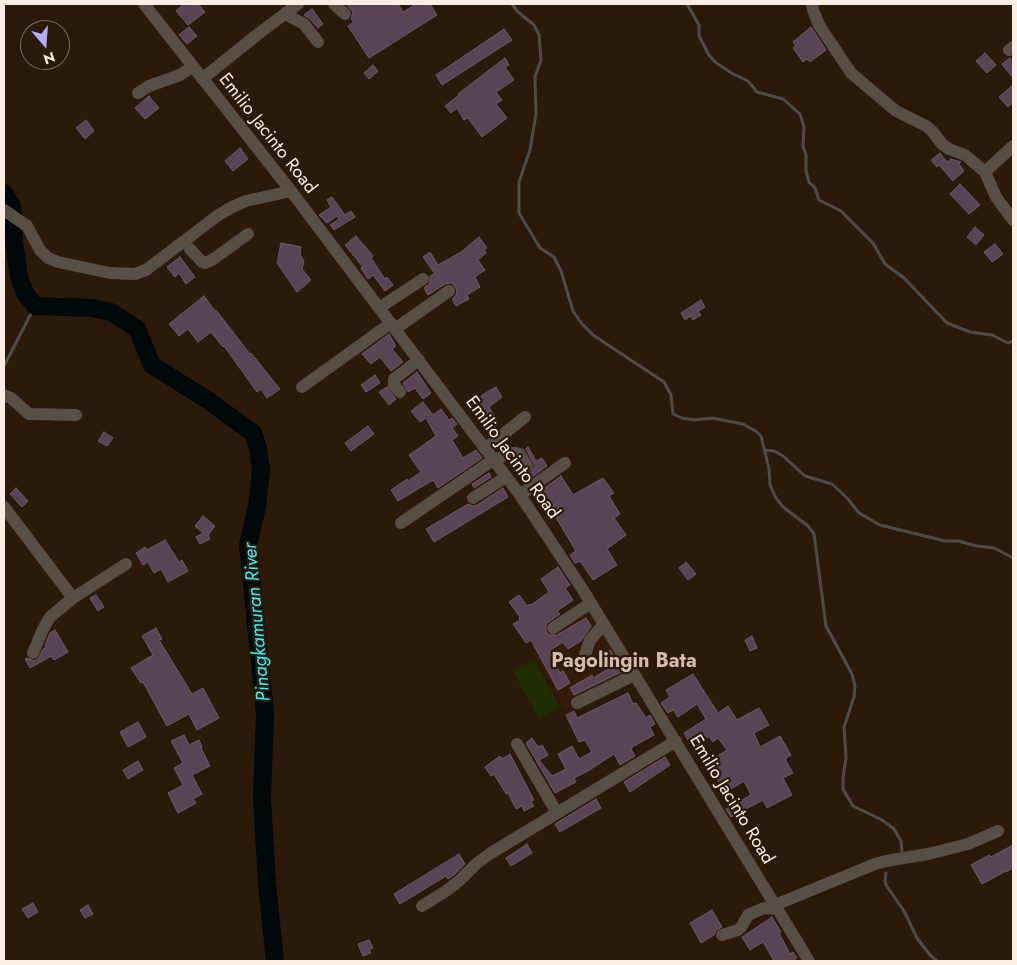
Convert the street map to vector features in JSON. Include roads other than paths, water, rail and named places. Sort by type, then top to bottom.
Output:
[{"type":"street","name":"Emilio Jacinto Road","points":[[144,4],[291,191],[520,495],[591,603],[809,961]]},
{"type":"street","points":[[202,79],[298,4]]},
{"type":"street","points":[[334,4],[345,14]]},
{"type":"street","points":[[812,4],[819,26],[851,73],[896,111],[926,126],[948,149],[965,155],[985,172],[996,197],[1013,220]]},
{"type":"street","points":[[285,14],[304,24],[318,42]]},
{"type":"street","points":[[138,93],[149,86],[180,74],[192,67]]},
{"type":"street","points":[[985,172],[1013,146]]},
{"type":"street","points":[[4,210],[26,226],[40,250],[48,258],[58,262],[124,274],[135,274],[146,270],[186,245],[217,216],[232,207],[246,201],[291,191]]},
{"type":"street","points":[[186,245],[202,262],[206,263],[248,234]]},
{"type":"street","points":[[379,308],[423,279]]},
{"type":"street","points":[[302,387],[449,291]]},
{"type":"street","points":[[400,392],[394,385],[394,379],[419,360]]},
{"type":"street","points":[[4,395],[12,398],[29,414],[76,416]]},
{"type":"street","points":[[485,449],[525,418]]},
{"type":"street","points":[[400,522],[493,460],[516,453],[520,454],[527,466]]},
{"type":"street","points":[[520,495],[564,463]]},
{"type":"street","points":[[473,498],[506,477]]},
{"type":"street","points":[[4,508],[73,598]]},
{"type":"street","points":[[33,653],[50,617],[73,598],[126,564]]},
{"type":"street","points":[[553,628],[591,603]]},
{"type":"street","points":[[581,667],[590,640],[604,624]]},
{"type":"street","points":[[577,703],[634,674]]},
{"type":"street","points":[[422,906],[446,891],[491,853],[676,741]]},
{"type":"street","points":[[517,744],[557,813]]},
{"type":"street","points":[[722,935],[738,930],[748,915],[764,908],[776,907],[880,862],[928,854],[968,844],[998,831]]},
{"type":"waterway","points":[[512,4],[518,12],[534,25],[539,35],[541,60],[535,77],[536,114],[530,150],[519,182],[519,213],[540,248],[554,257],[561,271],[573,311],[582,324],[593,335],[664,382],[671,395],[673,414],[694,420],[712,418],[743,424],[761,436],[769,469],[770,485],[776,498],[783,507],[808,526],[814,534],[826,626],[852,674],[855,686],[854,697],[844,727],[846,758],[843,789],[853,806],[882,820],[894,829],[901,841],[902,851]]},
{"type":"waterway","points":[[687,4],[699,25],[699,36],[715,62],[748,81],[757,92],[783,99],[800,114],[804,127],[803,146],[806,155],[806,171],[809,182],[815,188],[819,200],[841,211],[873,243],[885,264],[904,278],[947,323],[970,332],[992,335],[1008,343],[1013,341]]},
{"type":"waterway","name":"Pinagkamuran River","points":[[4,193],[12,206],[14,242],[19,277],[25,293],[35,306],[92,308],[111,312],[137,329],[152,365],[209,401],[253,433],[258,448],[261,470],[257,507],[248,545],[265,714],[262,799],[267,884],[275,961]]},
{"type":"waterway","points":[[4,366],[35,306]]},
{"type":"waterway","points":[[764,450],[774,451],[783,456],[805,476],[832,484],[859,513],[880,525],[945,541],[958,541],[994,548],[1013,558]]},
{"type":"waterway","points":[[886,873],[886,885],[904,911],[917,938],[937,961]]},
{"type":"district","name":"Pagolingin Bata","points":[[624,662]]}]
